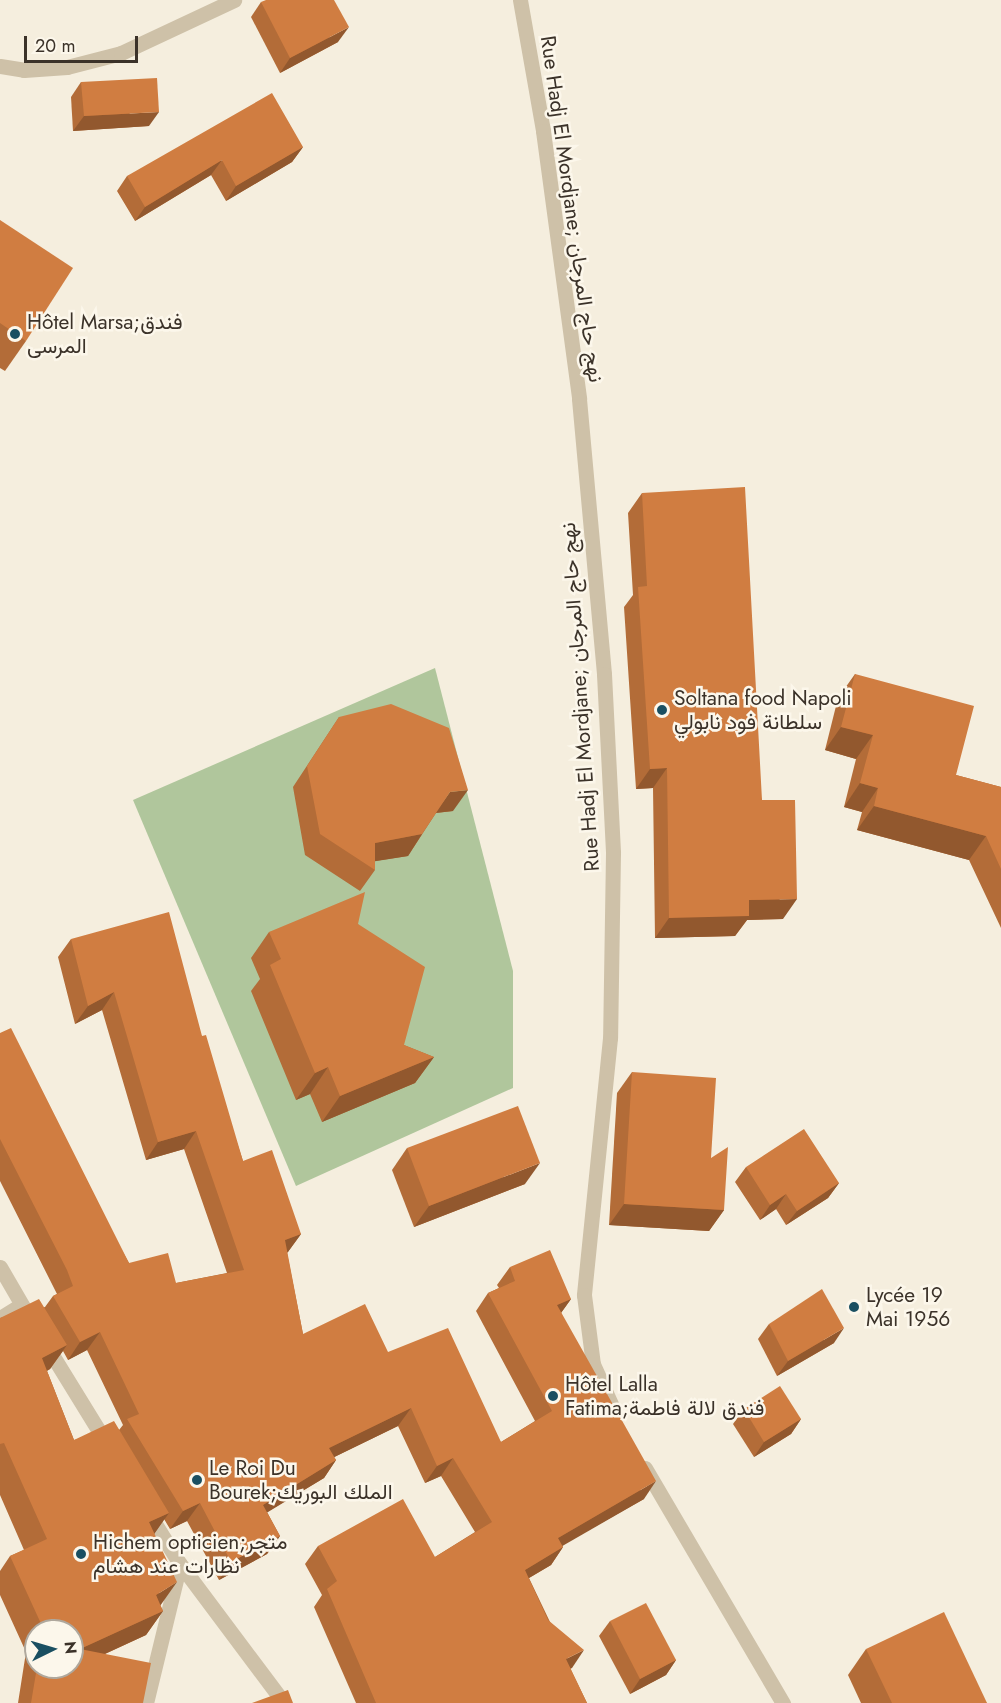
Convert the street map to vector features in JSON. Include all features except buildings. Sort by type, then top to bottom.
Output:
[{"type":"street","points":[[0,66],[24,70],[66,67],[121,53],[234,0]]},
{"type":"street","name":"Rue Hadj El Mordjane; نهج حاج المرجان","points":[[520,0],[543,131],[579,399],[604,674],[613,853],[610,1038],[584,1294],[593,1364],[619,1418]]},
{"type":"street","points":[[0,1267],[113,1454]]},
{"type":"street","points":[[0,1318],[21,1305]]},
{"type":"street","points":[[640,1458],[783,1703]]},
{"type":"street","points":[[137,1494],[180,1564],[284,1703]]},
{"type":"street","points":[[146,1703],[180,1564]]},
{"type":"green space","points":[[435,668],[513,971],[513,1088],[296,1186],[133,800]]},
{"type":"place","name":"Hôtel Marsa;فندق المرسى","points":[[15,334]]},
{"type":"place","name":"Soltana food Napoli سلطانة فود نابولي","points":[[662,710]]},
{"type":"place","name":"Lycée 19 Mai 1956","points":[[854,1307]]},
{"type":"place","name":"Hôtel Lalla Fatima;فندق لالة فاطمة","points":[[553,1396]]},
{"type":"place","name":"Le Roi Du Bourek;الملك البوريك","points":[[197,1480]]},
{"type":"place","name":"Hichem opticien;متجر نظارات عند هشام","points":[[81,1554]]}]
